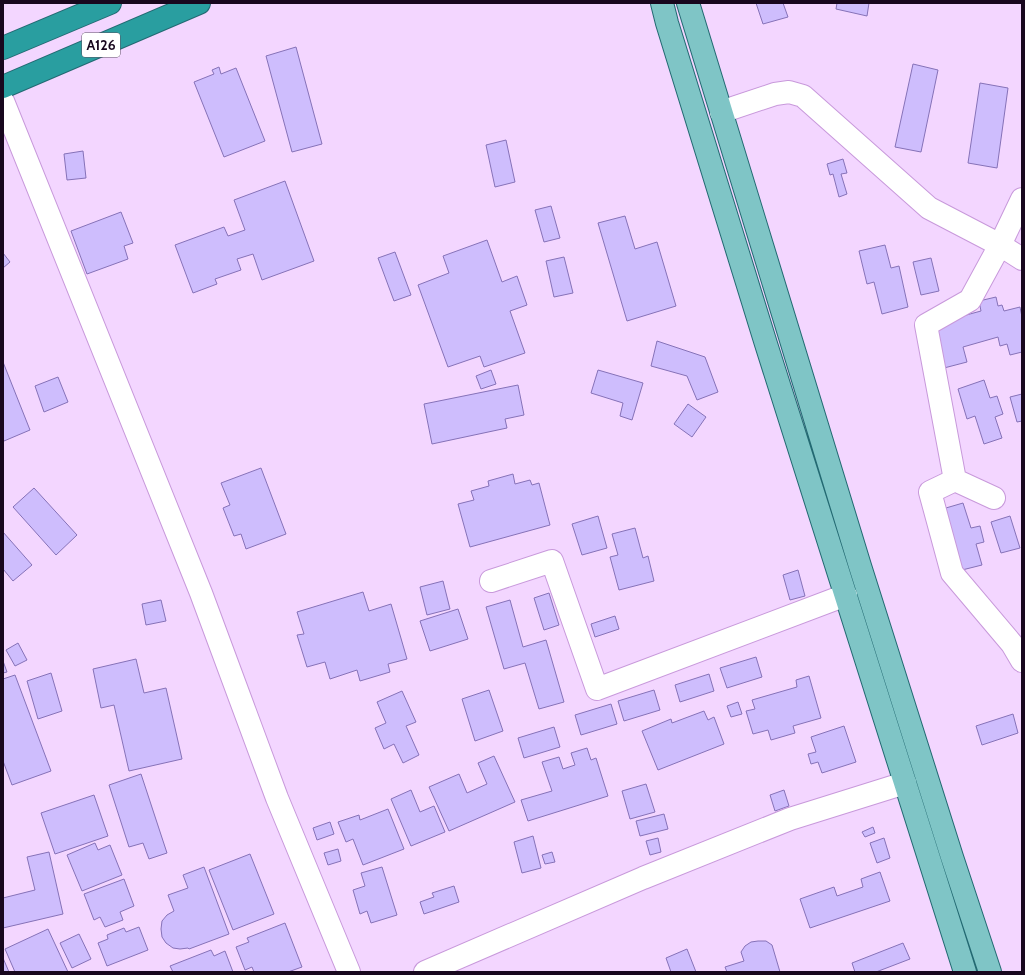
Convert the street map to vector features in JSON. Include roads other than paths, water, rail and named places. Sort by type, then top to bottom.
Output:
[{"type":"highway","name":"A126","points":[[3,48],[110,3]]},
{"type":"highway","name":"A126","points":[[3,87],[199,3]]},
{"type":"main road","points":[[662,3],[666,23],[764,337],[965,972]]},
{"type":"main road","points":[[688,3],[862,573],[990,972]]},
{"type":"street","points":[[721,112],[775,94],[789,92],[803,96],[930,208],[1000,245],[1022,259]]},
{"type":"street","points":[[3,101],[201,592],[277,798],[350,972]]},
{"type":"street","points":[[955,480],[926,325],[970,300],[1000,245],[1022,199]]},
{"type":"street","points":[[955,480],[994,498]]},
{"type":"street","points":[[955,480],[930,492],[952,573],[1012,644],[1022,661]]},
{"type":"street","points":[[491,581],[552,560],[597,689],[846,595]]},
{"type":"street","points":[[425,972],[643,878],[783,822],[905,783]]}]
